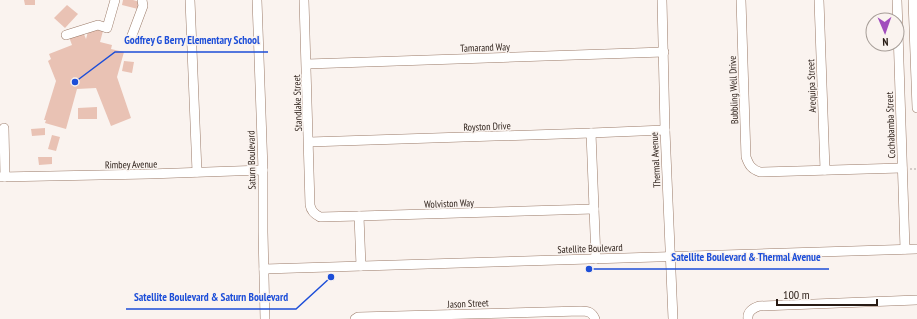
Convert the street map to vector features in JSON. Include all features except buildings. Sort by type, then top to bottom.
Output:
[{"type":"street","points":[[66,35],[98,25],[107,28],[115,0]]},
{"type":"street","points":[[132,38],[143,6],[142,0]]},
{"type":"street","points":[[190,0],[197,172]]},
{"type":"street","name":"Saturn Boulevard","points":[[257,0],[263,170],[266,319]]},
{"type":"street","name":"Standlake Street","points":[[304,0],[310,205]]},
{"type":"street","name":"Thermal Avenue","points":[[662,0],[665,130],[674,319]]},
{"type":"street","name":"Bubbling Well Drive","points":[[741,0],[746,157],[749,166],[760,172],[825,170]]},
{"type":"street","name":"Arequipa Street","points":[[819,0],[825,170]]},
{"type":"street","name":"Cochabamba Street","points":[[897,0],[906,169],[905,249]]},
{"type":"street","points":[[913,0],[917,108]]},
{"type":"street","name":"Tamarand Way","points":[[307,64],[664,52]]},
{"type":"street","points":[[2,177],[4,128]]},
{"type":"street","name":"Royston Drive","points":[[309,142],[591,134],[665,130]]},
{"type":"street","points":[[591,134],[596,259]]},
{"type":"street","points":[[825,170],[906,169]]},
{"type":"street","name":"Rimbey Avenue","points":[[2,177],[263,170]]},
{"type":"street","name":"Wolviston Way","points":[[310,205],[311,209],[320,217],[594,209]]},
{"type":"street","points":[[359,216],[361,266]]},
{"type":"street","name":"Satellite Boulevard","points":[[264,269],[917,249]]},
{"type":"street","points":[[748,319],[748,313],[754,307],[759,306],[917,300]]},
{"type":"street","name":"Jason Street","points":[[355,319],[358,317],[581,311],[587,311],[593,314],[595,319]]},
{"type":"path","points":[[906,169],[917,169]]},
{"type":"place","name":"Godfrey G Berry Elementary School","points":[[75,82]]},
{"type":"place","name":"Satellite Boulevard & Thermal Avenue","points":[[589,269]]},
{"type":"place","name":"Satellite Boulevard & Saturn Boulevard","points":[[331,277]]}]
